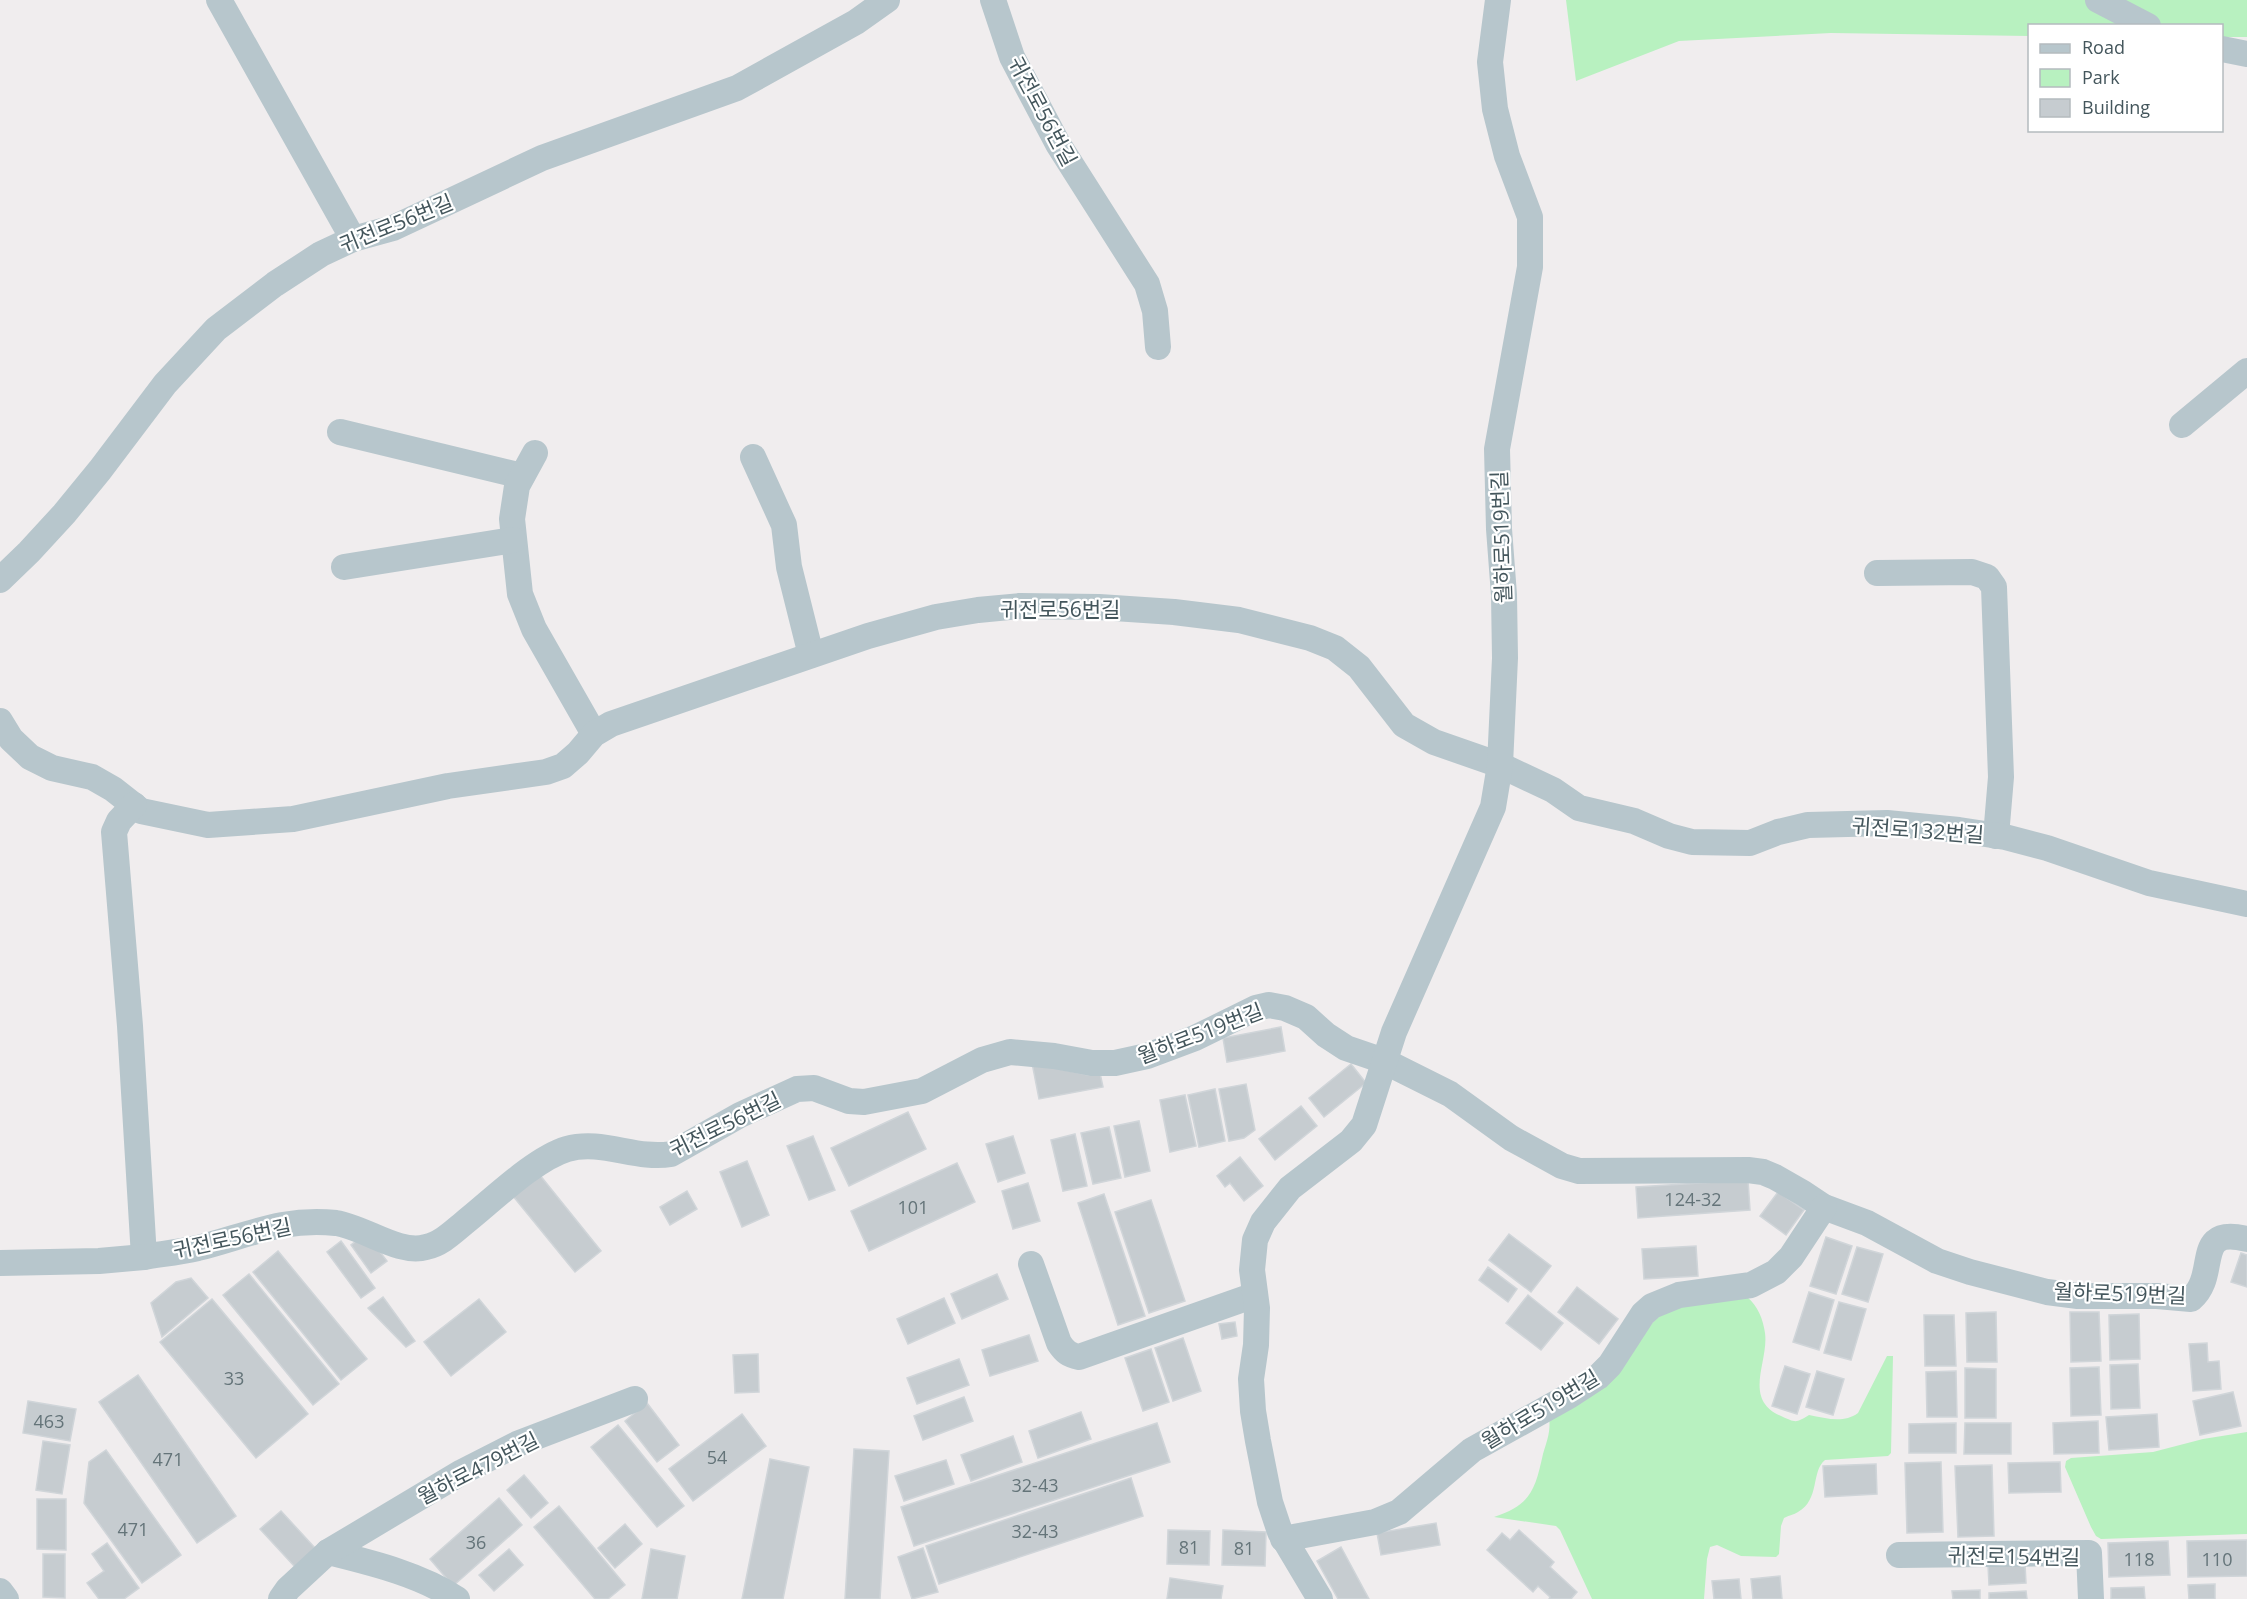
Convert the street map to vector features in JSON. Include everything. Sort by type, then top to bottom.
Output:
[{"type":"street","points":[[219,0],[353,239]]},
{"type":"street","name":"귀전로56번길","points":[[0,580],[64,514],[165,384],[216,329],[321,254],[353,239],[393,228],[542,158],[737,88],[856,22],[887,0]]},
{"type":"street","name":"귀전로56번길","points":[[993,0],[1012,57],[1058,144],[1147,284],[1155,311],[1158,347]]},
{"type":"street","name":"월하로519번길","points":[[1320,1599],[1283,1539],[1270,1502],[1253,1411],[1251,1378],[1256,1345],[1252,1270],[1255,1240],[1263,1222],[1290,1188],[1351,1142],[1364,1125],[1384,1061],[1427,954],[1492,807],[1500,765],[1505,658],[1504,595],[1498,529],[1497,449],[1528,279],[1531,241],[1530,217],[1504,146],[1495,109],[1490,62],[1498,0]]},
{"type":"street","points":[[2098,0],[2144,24]]},
{"type":"street","points":[[2223,49],[2247,54]]},
{"type":"street","points":[[2182,424],[2247,371]]},
{"type":"street","points":[[340,432],[522,476]]},
{"type":"street","points":[[535,453],[517,486],[512,519],[520,594],[534,628],[594,734]]},
{"type":"street","points":[[753,457],[784,525],[789,567],[811,655]]},
{"type":"street","points":[[344,567],[513,540]]},
{"type":"street","name":"귀전로132번길","points":[[1877,573],[1972,572],[1987,577],[1994,587],[2001,777],[1996,836]]},
{"type":"street","name":"귀전로56번길","points":[[0,720],[11,739],[30,757],[52,768],[92,777],[113,789],[141,811],[208,825],[293,819],[448,786],[546,772],[563,766],[594,734],[611,724],[811,655],[936,617],[1020,606],[1152,610],[1239,620],[1310,638],[1335,648],[1359,667],[1404,725],[1434,742],[1500,765]]},
{"type":"street","name":"귀전로132번길","points":[[1500,765],[1553,790],[1579,808],[1634,821],[1669,836],[1692,842],[1750,843],[1778,832],[1808,825],[1887,823],[1959,830],[2047,848],[2149,883],[2247,904]]},
{"type":"street","name":"귀전로56번길","points":[[134,806],[118,821],[114,832],[130,1026],[144,1257],[198,1248],[270,1226],[308,1222],[336,1223],[360,1229],[412,1249],[427,1247],[444,1238],[532,1168],[566,1150],[583,1146],[606,1147],[660,1156],[671,1154],[740,1115],[797,1089]]},
{"type":"street","name":"월하로519번길","points":[[797,1089],[814,1088],[849,1101],[864,1102],[922,1091],[982,1060],[1010,1052],[1092,1063],[1115,1063],[1147,1056],[1195,1038],[1256,1008],[1269,1005],[1285,1008],[1306,1017],[1326,1035],[1346,1048],[1384,1061],[1450,1094],[1511,1138],[1562,1166],[1580,1171],[1748,1170],[1763,1172],[1824,1207],[1867,1223],[1937,1261],[2047,1292],[2078,1296],[2157,1296],[2191,1299],[2200,1292],[2214,1241],[2234,1236],[2247,1239]]},
{"type":"street","name":"월하로519번길","points":[[1283,1539],[1375,1522],[1399,1512],[1472,1450],[1569,1396],[1598,1377],[1610,1365],[1643,1314],[1652,1306],[1679,1295],[1751,1285],[1776,1272],[1791,1257],[1824,1207]]},
{"type":"street","points":[[0,1263],[99,1261],[144,1257]]},
{"type":"street","points":[[1031,1264],[1059,1343],[1071,1356],[1079,1357],[1255,1295]]},
{"type":"street","name":"월하로479번길","points":[[281,1599],[295,1582],[328,1552],[489,1457],[635,1399]]},
{"type":"street","points":[[328,1552],[390,1569],[441,1588],[457,1599]]},
{"type":"street","name":"귀전로154번길","points":[[1899,1555],[2089,1553],[2091,1599]]},
{"type":"street","points":[[0,1591],[6,1599]]},
{"type":"green space","points":[[1566,0],[2247,0],[2247,37],[2223,37],[2223,24],[2028,24],[2028,36],[1831,33],[1679,41],[1576,81]]},
{"type":"green space","points":[[1747,1297],[1759,1313],[1765,1333],[1760,1379],[1763,1400],[1769,1409],[1790,1420],[1798,1421],[1809,1415],[1840,1419],[1858,1413],[1887,1356],[1893,1356],[1891,1453],[1888,1456],[1825,1460],[1818,1471],[1810,1500],[1798,1512],[1784,1518],[1781,1526],[1779,1554],[1776,1557],[1741,1556],[1717,1545],[1710,1547],[1704,1599],[1592,1599],[1560,1530],[1556,1526],[1494,1517],[1524,1501],[1534,1487],[1548,1436],[1549,1417],[1645,1332],[1657,1318],[1684,1305]]},
{"type":"green space","points":[[2247,1432],[2247,1534],[2101,1539],[2096,1536],[2091,1527],[2065,1467],[2066,1461],[2071,1458],[2153,1452],[2203,1439]]},
{"type":"building","points":[[1281,1027],[1285,1051],[1227,1062],[1223,1038]]},
{"type":"building","points":[[1032,1063],[1088,1075],[1100,1073],[1103,1087],[1039,1099]]},
{"type":"building","points":[[1351,1064],[1366,1083],[1324,1117],[1309,1098]]},
{"type":"building","points":[[1246,1084],[1255,1130],[1244,1138],[1229,1141],[1219,1089]]},
{"type":"building","points":[[1215,1089],[1225,1141],[1199,1147],[1188,1095]]},
{"type":"building","points":[[1185,1095],[1196,1146],[1170,1152],[1160,1100]]},
{"type":"building","points":[[1301,1106],[1317,1126],[1275,1160],[1259,1139]]},
{"type":"building","points":[[908,1112],[926,1149],[849,1186],[831,1148]]},
{"type":"building","points":[[1139,1121],[1150,1171],[1125,1177],[1114,1126]]},
{"type":"building","points":[[1109,1127],[1121,1178],[1093,1184],[1081,1133]]},
{"type":"building","points":[[1075,1134],[1087,1186],[1063,1191],[1051,1140]]},
{"type":"building","points":[[813,1136],[835,1190],[809,1200],[787,1146]]},
{"type":"building","points":[[1013,1136],[1025,1173],[998,1182],[986,1144]]},
{"type":"building","points":[[1240,1157],[1263,1186],[1244,1201],[1230,1183],[1225,1187],[1217,1176]]},
{"type":"building","points":[[747,1161],[769,1215],[742,1227],[720,1172]]},
{"type":"building","points":[[957,1163],[975,1202],[869,1251],[851,1211]]},
{"type":"building","points":[[539,1174],[601,1251],[575,1272],[513,1196]]},
{"type":"building","points":[[1748,1180],[1750,1210],[1638,1218],[1636,1187]]},
{"type":"building","points":[[1028,1183],[1040,1221],[1013,1229],[1002,1191]]},
{"type":"building","points":[[687,1191],[697,1209],[670,1225],[660,1207]]},
{"type":"building","points":[[1778,1192],[1804,1210],[1786,1235],[1760,1216]]},
{"type":"building","points":[[1104,1194],[1145,1316],[1118,1325],[1078,1203]]},
{"type":"building","points":[[1151,1200],[1185,1301],[1149,1313],[1115,1212]]},
{"type":"building","points":[[1509,1234],[1551,1266],[1531,1292],[1489,1260]]},
{"type":"building","points":[[1826,1237],[1852,1246],[1836,1294],[1810,1286]]},
{"type":"building","points":[[360,1238],[374,1244],[387,1261],[371,1273],[351,1245]]},
{"type":"building","points":[[341,1241],[375,1288],[361,1298],[327,1252]]},
{"type":"building","points":[[1696,1246],[1698,1276],[1644,1279],[1642,1249]]},
{"type":"building","points":[[1857,1247],[1883,1254],[1868,1302],[1842,1294]]},
{"type":"building","points":[[278,1251],[367,1359],[341,1380],[253,1272]]},
{"type":"building","points":[[2241,1253],[2247,1255],[2247,1287],[2231,1282]]},
{"type":"building","points":[[1488,1267],[1517,1289],[1508,1302],[1479,1280]]},
{"type":"building","points":[[249,1274],[339,1384],[313,1405],[223,1295]]},
{"type":"building","points":[[997,1274],[1008,1299],[962,1319],[951,1294]]},
{"type":"building","points":[[191,1278],[208,1298],[162,1337],[151,1303],[176,1282]]},
{"type":"building","points":[[1577,1287],[1618,1319],[1599,1344],[1558,1312]]},
{"type":"building","points":[[1809,1292],[1834,1300],[1819,1350],[1793,1342]]},
{"type":"building","points":[[1528,1295],[1563,1323],[1541,1350],[1506,1323]]},
{"type":"building","points":[[383,1297],[415,1341],[406,1347],[368,1308]]},
{"type":"building","points":[[944,1298],[955,1323],[908,1344],[897,1319]]},
{"type":"building","points":[[212,1299],[308,1414],[256,1458],[160,1342]]},
{"type":"building","points":[[479,1299],[506,1332],[451,1376],[424,1342]]},
{"type":"building","points":[[1839,1302],[1866,1309],[1851,1360],[1824,1353]]},
{"type":"building","points":[[1996,1312],[1997,1362],[1967,1362],[1966,1313]]},
{"type":"building","points":[[2070,1312],[2099,1312],[2101,1361],[2071,1362]]},
{"type":"building","points":[[2139,1314],[2140,1359],[2110,1360],[2109,1315]]},
{"type":"building","points":[[1924,1315],[1954,1315],[1956,1366],[1925,1366]]},
{"type":"building","points":[[1235,1322],[1237,1336],[1222,1339],[1219,1324]]},
{"type":"building","points":[[1029,1335],[1038,1361],[990,1376],[982,1350]]},
{"type":"building","points":[[1183,1338],[1201,1391],[1173,1401],[1155,1348]]},
{"type":"building","points":[[2207,1343],[2208,1362],[2219,1361],[2221,1389],[2193,1391],[2189,1344]]},
{"type":"building","points":[[1151,1349],[1169,1402],[1143,1411],[1125,1358]]},
{"type":"building","points":[[758,1354],[759,1392],[735,1393],[733,1355]]},
{"type":"building","points":[[959,1359],[969,1385],[917,1404],[907,1378]]},
{"type":"building","points":[[2138,1364],[2140,1408],[2111,1409],[2110,1365]]},
{"type":"building","points":[[1785,1366],[1810,1374],[1797,1414],[1772,1406]]},
{"type":"building","points":[[2099,1367],[2101,1415],[2071,1416],[2070,1368]]},
{"type":"building","points":[[1965,1368],[1996,1369],[1996,1418],[1965,1418]]},
{"type":"building","points":[[1817,1371],[1844,1379],[1833,1415],[1806,1407]]},
{"type":"building","points":[[1956,1371],[1957,1417],[1927,1417],[1926,1372]]},
{"type":"building","points":[[138,1375],[236,1516],[197,1543],[99,1402]]},
{"type":"building","points":[[2233,1392],[2241,1426],[2200,1435],[2193,1401]]},
{"type":"building","points":[[964,1397],[973,1421],[923,1440],[914,1416]]},
{"type":"building","points":[[28,1401],[76,1409],[70,1441],[23,1433]]},
{"type":"building","points":[[647,1403],[679,1445],[657,1462],[625,1421]]},
{"type":"building","points":[[1081,1412],[1091,1439],[1038,1458],[1029,1431]]},
{"type":"building","points":[[742,1414],[766,1446],[693,1501],[669,1469]]},
{"type":"building","points":[[2157,1414],[2159,1447],[2109,1450],[2106,1417]]},
{"type":"building","points":[[2098,1421],[2099,1453],[2054,1454],[2053,1423]]},
{"type":"building","points":[[1157,1423],[1170,1462],[914,1546],[901,1507]]},
{"type":"building","points":[[1956,1423],[1956,1453],[1909,1453],[1909,1424]]},
{"type":"building","points":[[1965,1423],[2011,1423],[2011,1454],[1964,1454]]},
{"type":"building","points":[[618,1425],[684,1506],[657,1527],[591,1447]]},
{"type":"building","points":[[1013,1436],[1022,1462],[971,1481],[961,1455]]},
{"type":"building","points":[[43,1441],[70,1445],[62,1494],[36,1490]]},
{"type":"building","points":[[854,1449],[889,1451],[880,1599],[845,1599]]},
{"type":"building","points":[[106,1450],[181,1555],[142,1583],[84,1503],[89,1462]]},
{"type":"building","points":[[770,1459],[809,1467],[783,1599],[742,1599]]},
{"type":"building","points":[[946,1460],[954,1484],[904,1501],[895,1476]]},
{"type":"building","points":[[1941,1462],[1943,1532],[1907,1533],[1905,1463]]},
{"type":"building","points":[[2060,1462],[2061,1492],[2009,1493],[2008,1463]]},
{"type":"building","points":[[1876,1464],[1877,1494],[1825,1497],[1823,1466]]},
{"type":"building","points":[[1992,1465],[1994,1536],[1958,1537],[1955,1466]]},
{"type":"building","points":[[524,1475],[548,1503],[531,1518],[507,1490]]},
{"type":"building","points":[[1131,1478],[1143,1516],[939,1584],[926,1546]]},
{"type":"building","points":[[499,1498],[522,1525],[453,1586],[430,1559]]},
{"type":"building","points":[[37,1499],[66,1499],[66,1550],[37,1549]]},
{"type":"building","points":[[559,1506],[625,1585],[608,1599],[595,1599],[534,1527]]},
{"type":"building","points":[[281,1511],[315,1548],[295,1567],[260,1529]]},
{"type":"building","points":[[1436,1523],[1440,1545],[1381,1555],[1377,1533]]},
{"type":"building","points":[[625,1524],[642,1544],[615,1568],[598,1548]]},
{"type":"building","points":[[1168,1530],[1210,1531],[1209,1565],[1167,1564]]},
{"type":"building","points":[[1223,1530],[1266,1532],[1265,1566],[1222,1565]]},
{"type":"building","points":[[1519,1530],[1554,1562],[1550,1567],[1577,1592],[1571,1599],[1549,1599],[1550,1597],[1538,1586],[1533,1592],[1487,1550],[1502,1533],[1510,1540]]},
{"type":"building","points":[[2247,1540],[2247,1576],[2188,1577],[2187,1541]]},
{"type":"building","points":[[2168,1541],[2170,1575],[2109,1577],[2108,1543]]},
{"type":"building","points":[[107,1543],[139,1588],[124,1599],[99,1599],[87,1583],[104,1571],[92,1554]]},
{"type":"building","points":[[1341,1547],[1369,1599],[1338,1599],[1317,1561]]},
{"type":"building","points":[[923,1548],[938,1592],[912,1599],[898,1557]]},
{"type":"building","points":[[509,1549],[523,1565],[494,1591],[479,1575]]},
{"type":"building","points":[[651,1549],[685,1556],[677,1599],[642,1599]]},
{"type":"building","points":[[43,1554],[65,1554],[65,1598],[43,1597]]},
{"type":"building","points":[[2025,1564],[2026,1583],[1989,1585],[1988,1565]]},
{"type":"building","points":[[1780,1576],[1782,1599],[1753,1599],[1751,1579]]},
{"type":"building","points":[[1170,1578],[1223,1586],[1221,1599],[1167,1599]]},
{"type":"building","points":[[1739,1579],[1741,1599],[1714,1599],[1712,1581]]},
{"type":"building","points":[[2215,1584],[2215,1599],[2189,1599],[2188,1585]]},
{"type":"building","points":[[2144,1587],[2145,1599],[2111,1599],[2111,1588]]},
{"type":"building","points":[[1980,1590],[1980,1599],[1953,1599],[1952,1591]]},
{"type":"building","points":[[2026,1591],[2027,1599],[1989,1599],[1989,1593]]}]
